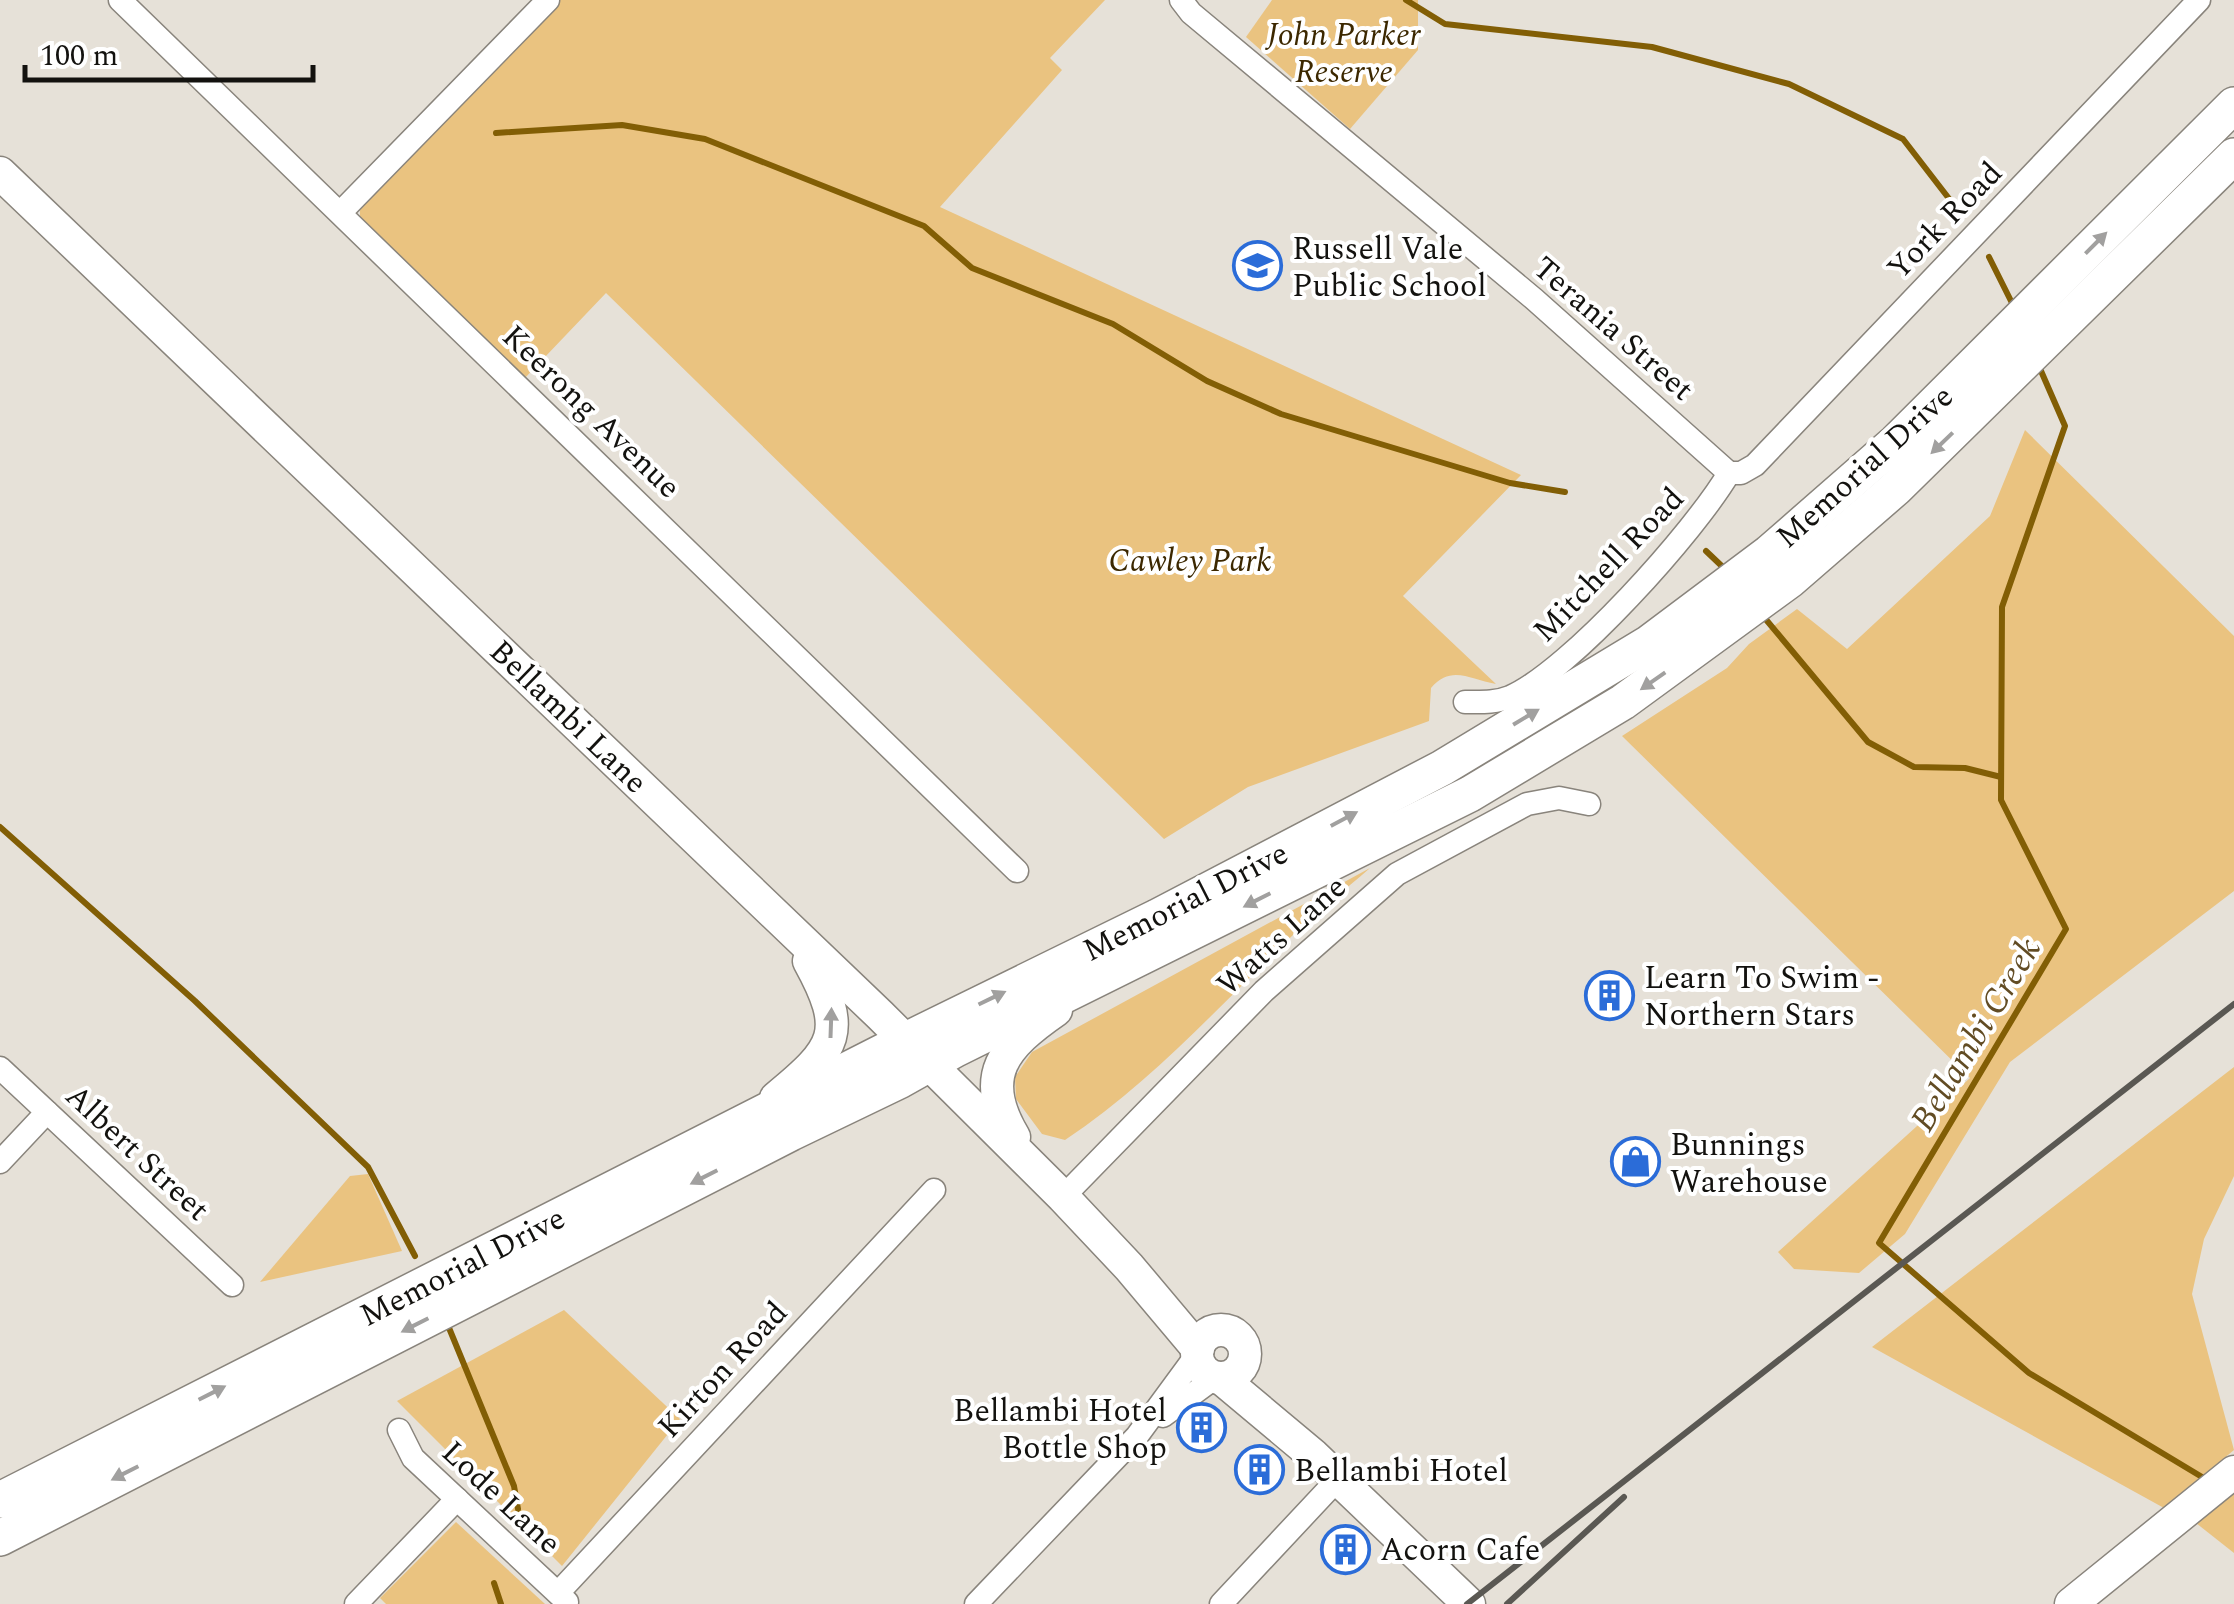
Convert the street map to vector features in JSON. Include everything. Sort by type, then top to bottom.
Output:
[{"type":"main road","name":"Memorial Drive","points":[[0,1500],[749,1120],[1100,978],[1470,794],[1624,702],[1722,611],[1779,566],[1896,488],[2003,359],[2026,312],[2234,105]]},
{"type":"main road","name":"Memorial Drive","points":[[2003,359],[2042,344],[2234,156]]},
{"type":"main road","name":"Bellambi Lane","points":[[0,173],[916,1052],[1129,1267],[1180,1307],[1217,1357],[1313,1455]]},
{"type":"main road","name":"Memorial Drive","points":[[0,1538],[1442,768],[1650,642],[1722,611]]},
{"type":"main road","points":[[749,1120],[804,1076],[826,1048],[833,1030],[834,1018],[826,992],[794,934]]},
{"type":"main road","points":[[1031,1166],[999,1108],[996,1093],[1002,1060],[1035,1024],[1100,978]]},
{"type":"main road","points":[[1217,1357],[1274,1405],[1313,1455],[1469,1604]]},
{"type":"main road","points":[[2071,1604],[2234,1472]]},
{"type":"street","name":"Keerong Avenue","points":[[120,0],[1017,870]]},
{"type":"street","points":[[341,212],[548,0]]},
{"type":"street","name":"Terania Street","points":[[1181,0],[1272,84],[1534,300],[1729,473]]},
{"type":"street","name":"York Road","points":[[1729,473],[1755,465],[2199,0]]},
{"type":"street","name":"Mitchell Road","points":[[1465,702],[1493,702],[1513,696],[1552,670],[1625,599],[1711,504],[1729,473]]},
{"type":"street","name":"Watts Lane","points":[[1063,1197],[1264,991],[1397,874],[1527,804],[1559,798],[1589,804]]},
{"type":"street","name":"Albert Street","points":[[0,1068],[232,1284]]},
{"type":"street","points":[[0,1162],[47,1112]]},
{"type":"street","name":"Kirton Road","points":[[564,1599],[934,1190]]},
{"type":"street","points":[[976,1604],[1217,1357]]},
{"type":"street","points":[[1274,1405],[1308,1430],[1375,1496],[1418,1554]]},
{"type":"street","name":"Lode Lane","points":[[399,1430],[413,1458],[564,1599]]},
{"type":"street","points":[[1220,1604],[1338,1479]]},
{"type":"street","points":[[356,1604],[457,1499]]},
{"type":"green space","name":"Cawley Park","points":[[560,0],[1105,0],[1050,58],[1062,70],[940,207],[1521,475],[1403,596],[1496,684],[1462,676],[1446,677],[1431,688],[1429,721],[1248,787],[1164,839],[606,293],[524,379],[360,218],[360,210]]},
{"type":"green space","name":"John Parker Reserve","points":[[1272,0],[1418,0],[1418,50],[1350,129],[1246,37]]},
{"type":"green space","points":[[2025,430],[2234,636],[2234,891],[2010,1062],[1905,1234],[1859,1273],[1794,1269],[1778,1252],[1970,1078],[1622,736],[1727,668],[1749,644],[1797,609],[1847,649],[1990,516]]},
{"type":"green space","points":[[1370,868],[1294,934],[1156,1068],[1065,1140],[1042,1134],[1016,1099],[1015,1077],[1032,1052]]},
{"type":"green space","points":[[2234,1067],[2234,1176],[2204,1239],[2192,1294],[2234,1450],[2164,1508],[1872,1347]]},
{"type":"green space","points":[[368,1174],[402,1251],[260,1282],[350,1176]]},
{"type":"green space","points":[[564,1310],[680,1419],[562,1566],[397,1401]]},
{"type":"green space","points":[[2234,1493],[2234,1553],[2196,1523]]},
{"type":"green space","points":[[456,1522],[545,1604],[386,1604],[380,1598]]},
{"type":"waterway","points":[[1406,0],[1445,24],[1652,47],[1789,84],[1903,139],[1957,209]]},
{"type":"waterway","points":[[496,133],[622,125],[705,139],[924,226],[972,268],[1113,324],[1207,381],[1281,414],[1510,483],[1565,492]]},
{"type":"waterway","points":[[1989,257],[2014,307]]},
{"type":"waterway","name":"Bellambi Creek","points":[[2038,364],[2065,426],[2002,607],[2001,800],[2066,929],[1879,1243],[2029,1373],[2207,1480]]},
{"type":"waterway","points":[[1706,551],[1727,571]]},
{"type":"waterway","points":[[1763,616],[1868,742],[1914,767],[1965,768],[2001,777]]},
{"type":"waterway","points":[[0,827],[195,1001],[368,1167],[415,1256]]},
{"type":"waterway","points":[[447,1323],[514,1486],[518,1509]]},
{"type":"waterway","points":[[494,1583],[501,1604]]},
{"type":"railway","points":[[1467,1604],[2234,1004]]},
{"type":"railway","points":[[1507,1604],[1624,1497]]},
{"type":"place","name":"Russell Vale Public School","points":[[1257,266]]},
{"type":"place","name":"Learn To Swim - Northern Stars","points":[[1609,995]]},
{"type":"place","name":"Bunnings Warehouse","points":[[1635,1162]]},
{"type":"place","name":"Bellambi Hotel Bottle Shop","points":[[1202,1428]]},
{"type":"place","name":"Bellambi Hotel","points":[[1259,1470]]},
{"type":"place","name":"Acorn Cafe","points":[[1345,1549]]}]
